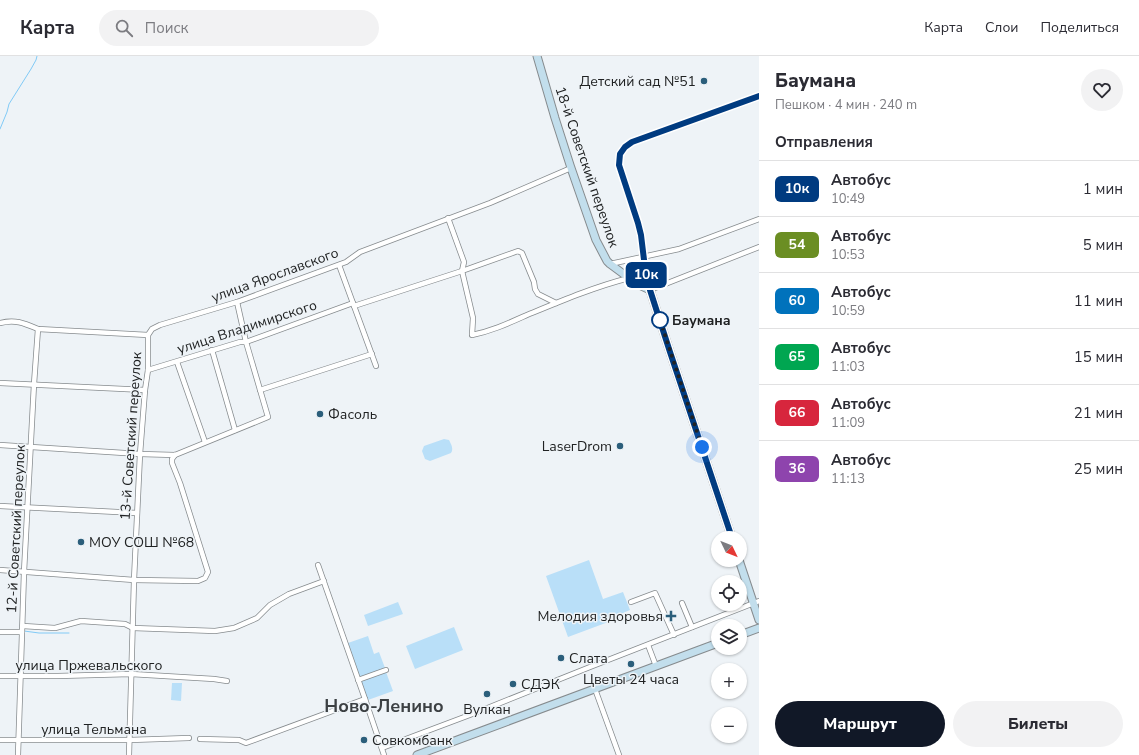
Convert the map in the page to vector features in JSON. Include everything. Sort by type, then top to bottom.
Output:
[{"type":"street","name":"18-й Советский переулок","points":[[538,56],[554,118],[596,240],[610,264],[637,284],[650,290]]},
{"type":"street","points":[[730,531],[650,290],[643,256],[641,235],[619,165],[620,154],[625,147],[632,142],[759,96]]},
{"type":"street","name":"улица Ярославского","points":[[148,335],[152,329],[160,325],[237,302],[339,265],[360,252],[490,203],[571,168]]},
{"type":"street","points":[[448,218],[464,262],[462,271],[473,318],[472,336],[495,329],[596,287],[629,278]]},
{"type":"street","points":[[610,264],[679,249],[759,219]]},
{"type":"street","points":[[650,290],[759,247]]},
{"type":"street","name":"улица Владимирского","points":[[148,370],[240,342],[246,342],[353,304],[462,271],[518,251],[522,253],[538,294],[556,303]]},
{"type":"street","points":[[339,265],[376,366]]},
{"type":"street","points":[[0,445],[175,455],[268,417],[246,342],[237,302]]},
{"type":"street","points":[[0,323],[11,321],[21,322],[38,329],[148,335]]},
{"type":"street","name":"12-й Советский переулок","points":[[18,755],[22,676],[24,572],[38,329]]},
{"type":"street","name":"13-й Советский переулок","points":[[129,755],[137,513],[140,454],[148,370],[148,335]]},
{"type":"street","points":[[212,350],[235,430]]},
{"type":"street","points":[[260,390],[372,354]]},
{"type":"street","points":[[177,362],[204,442]]},
{"type":"street","points":[[0,383],[145,390]]},
{"type":"street","points":[[0,570],[134,580],[198,581],[205,578],[208,572],[180,483],[172,463],[172,458],[175,455]]},
{"type":"street","points":[[0,506],[137,513]]},
{"type":"street","points":[[318,565],[384,755]]},
{"type":"street","points":[[743,567],[756,602],[759,620]]},
{"type":"street","points":[[22,626],[55,628],[81,621],[125,624],[133,628],[215,631],[234,628],[257,618],[270,605],[289,594],[324,581]]},
{"type":"street","points":[[631,602],[655,593],[674,635]]},
{"type":"street","points":[[382,748],[475,713],[756,602]]},
{"type":"street","points":[[682,603],[692,628]]},
{"type":"street","points":[[747,632],[759,628]]},
{"type":"street","points":[[0,632],[22,632]]},
{"type":"street","points":[[648,645],[656,666]]},
{"type":"street","points":[[417,755],[711,646]]},
{"type":"street","points":[[358,680],[386,670]]},
{"type":"street","name":"улица Пржевальского","points":[[0,676],[81,676],[131,674],[227,681]]},
{"type":"street","points":[[595,689],[619,755]]},
{"type":"street","points":[[200,739],[239,740],[246,743],[365,699]]},
{"type":"street","name":"улица Тельмана","points":[[0,740],[130,740],[189,738]]},
{"type":"shaded area","points":[[444,439],[449,440],[450,442],[452,448],[451,453],[430,461],[425,459],[422,451],[424,446]]},
{"type":"shaded area","points":[[589,560],[603,599],[623,592],[630,610],[618,615],[619,618],[568,637],[546,576]]},
{"type":"shaded area","points":[[398,602],[403,614],[368,626],[364,615]]},
{"type":"shaded area","points":[[454,627],[463,650],[415,669],[406,646]]},
{"type":"shaded area","points":[[368,636],[374,654],[379,652],[385,668],[360,677],[348,643]]},
{"type":"shaded area","points":[[386,672],[393,691],[368,700],[361,681]]},
{"type":"shaded area","points":[[172,683],[182,683],[181,701],[171,700]]},
{"type":"waterway","points":[[0,129],[9,104],[31,69],[37,56]]},
{"type":"waterway","points":[[24,631],[39,633],[69,633]]},
{"type":"bus line","name":"10к","points":[[730,531],[652,296],[645,268],[641,235],[635,211],[619,165],[620,154],[625,147],[632,142],[759,96]]},
{"type":"place","name":"Детский сад №51","points":[[704,81]]},
{"type":"place","name":"Баумана","points":[[660,320]]},
{"type":"place","name":"Фасоль","points":[[320,414]]},
{"type":"place","name":"LaseгDrom","points":[[620,446]]},
{"type":"place","name":"МОУ СОШ №68","points":[[81,542]]},
{"type":"place","name":"Мелодия здоровья","points":[[671,616]]},
{"type":"place","name":"Слата","points":[[561,658]]},
{"type":"place","name":"Цветы 24 часа","points":[[631,664]]},
{"type":"place","name":"СДЭК","points":[[513,684]]},
{"type":"place","name":"Вулкан","points":[[487,694]]},
{"type":"place","name":"Совкомбанк","points":[[364,740]]},
{"type":"district","name":"Ново-Ленино","points":[[384,706]]},
{"type":"route","points":[[660,320],[658,314],[702,447]]}]
